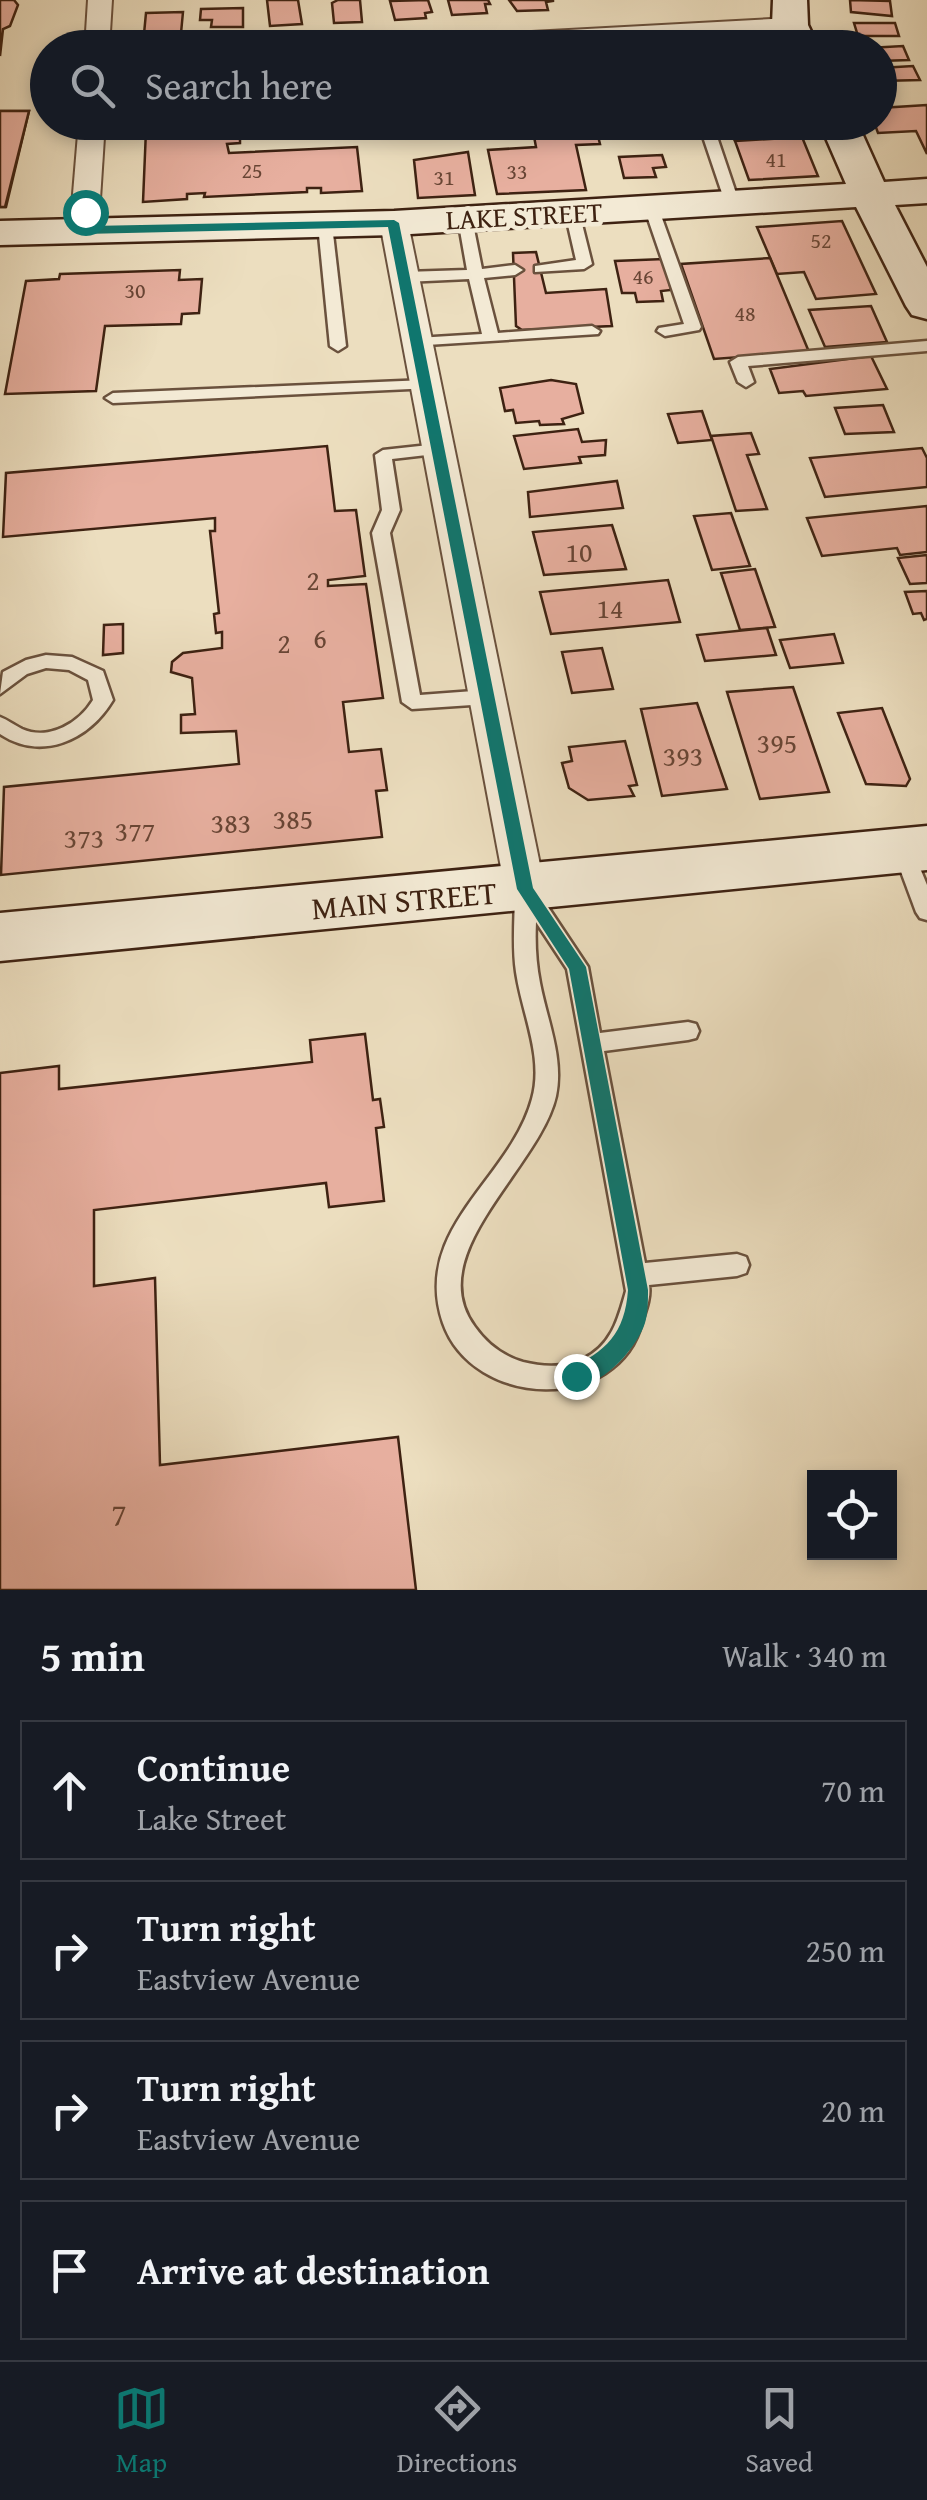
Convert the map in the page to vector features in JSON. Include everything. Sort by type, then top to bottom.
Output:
[{"type":"street","points":[[99,30],[100,0]]},
{"type":"street","points":[[688,30],[794,24]]},
{"type":"street","points":[[84,230],[91,140]]},
{"type":"street","points":[[847,140],[886,230],[927,306]]},
{"type":"street","name":"LAKE STREET","points":[[0,233],[394,223],[927,191]]},
{"type":"street","points":[[394,223],[525,889]]},
{"type":"street","name":"MAIN STREET","points":[[0,937],[915,849]]},
{"type":"lane","points":[[712,140],[732,202]]},
{"type":"lane","points":[[651,208],[692,327],[665,331]]},
{"type":"lane","points":[[540,269],[584,264],[572,212]]},
{"type":"lane","points":[[465,219],[491,338]]},
{"type":"lane","points":[[325,225],[338,346]]},
{"type":"lane","points":[[404,278],[516,270]]},
{"type":"lane","points":[[418,343],[592,331]]},
{"type":"lane","points":[[746,382],[738,362],[927,346]]},
{"type":"lane","points":[[113,398],[426,385]]},
{"type":"lane","points":[[438,449],[383,455],[392,510],[382,533],[412,702],[487,698]]},
{"type":"lane","points":[[0,686],[35,663],[70,662],[96,676],[103,700],[86,725],[52,739],[16,736],[0,724]]},
{"type":"lane","points":[[915,849],[927,912]]},
{"type":"lane","points":[[525,889],[577,967],[636,1275],[636,1321],[624,1343],[600,1365],[576,1376],[545,1380],[508,1372],[472,1346],[451,1314],[446,1281],[465,1231],[526,1140],[544,1099],[547,1066],[526,970],[525,889]]},
{"type":"lane","points":[[592,1043],[688,1031]]},
{"type":"lane","points":[[636,1275],[737,1266]]},
{"type":"building","points":[[0,0],[14,0],[18,5],[10,26],[3,29],[0,56]]},
{"type":"building","points":[[267,0],[298,0],[302,24],[270,26]]},
{"type":"building","points":[[360,0],[362,22],[334,23],[332,3]]},
{"type":"building","points":[[428,0],[432,12],[425,13],[426,18],[395,20],[390,1]]},
{"type":"building","points":[[448,0],[488,0],[490,4],[485,4],[487,13],[452,15]]},
{"type":"building","points":[[509,0],[553,1],[546,2],[548,10],[517,11]]},
{"type":"building","points":[[850,0],[890,1],[892,16],[851,12]]},
{"type":"building","points":[[243,8],[243,27],[211,27],[212,20],[200,20],[201,9]]},
{"type":"building","points":[[183,12],[181,30],[144,30],[146,13]]},
{"type":"building","points":[[854,23],[895,23],[899,36],[897,30],[856,30]]},
{"type":"building","points":[[897,46],[903,46],[909,60],[897,60]]},
{"type":"building","points":[[913,66],[920,80],[897,81],[897,67]]},
{"type":"building","points":[[927,105],[927,154],[916,131],[897,132],[897,107]]},
{"type":"building","points":[[0,111],[29,111],[6,207],[0,207]]},
{"type":"building","points":[[0,111],[29,111],[5,207],[0,207]]},
{"type":"building","points":[[146,140],[240,140],[227,144],[229,153],[357,147],[362,191],[321,193],[321,188],[307,188],[307,192],[204,197],[205,193],[187,194],[187,199],[143,202]]},
{"type":"building","points":[[535,140],[599,140],[600,144],[576,145],[586,190],[497,194],[488,150],[536,147]]},
{"type":"building","points":[[803,140],[818,176],[749,180],[735,141]]},
{"type":"building","points":[[468,152],[475,195],[418,198],[414,160]]},
{"type":"building","points":[[662,155],[666,167],[653,168],[656,177],[624,178],[619,157]]},
{"type":"building","points":[[842,221],[876,294],[816,299],[804,272],[777,274],[757,227]]},
{"type":"building","points":[[536,252],[546,293],[606,289],[612,326],[522,330],[516,326],[513,253]]},
{"type":"building","points":[[770,258],[809,352],[714,359],[681,264]]},
{"type":"building","points":[[664,259],[671,290],[661,291],[663,301],[637,302],[635,293],[622,293],[615,261]]},
{"type":"building","points":[[180,270],[179,280],[202,279],[199,313],[182,314],[181,324],[105,326],[96,391],[5,394],[26,281],[59,279],[60,274]]},
{"type":"building","points":[[871,306],[887,342],[825,347],[809,310]]},
{"type":"building","points":[[871,356],[887,389],[806,396],[803,391],[779,393],[770,369]]},
{"type":"building","points":[[551,380],[576,384],[583,413],[562,419],[564,424],[540,425],[539,421],[516,423],[513,410],[505,411],[500,388]]},
{"type":"building","points":[[883,405],[894,432],[845,434],[835,408]]},
{"type":"building","points":[[702,411],[712,440],[678,443],[668,414]]},
{"type":"building","points":[[578,429],[582,442],[606,440],[605,455],[579,457],[581,463],[524,469],[514,436]]},
{"type":"building","points":[[751,433],[759,454],[747,455],[767,509],[736,511],[711,436]]},
{"type":"building","points":[[327,446],[335,511],[356,510],[365,576],[328,580],[328,586],[366,584],[383,698],[343,702],[349,752],[381,749],[387,790],[376,791],[382,837],[1,875],[4,787],[239,764],[236,731],[181,733],[181,715],[195,714],[192,678],[171,672],[172,662],[183,653],[222,648],[222,632],[216,633],[214,614],[219,613],[210,531],[215,531],[215,518],[3,537],[6,473]]},
{"type":"building","points":[[922,448],[927,458],[927,487],[825,497],[810,458]]},
{"type":"building","points":[[617,481],[623,508],[530,517],[528,492]]},
{"type":"building","points":[[927,506],[927,552],[900,555],[897,548],[822,556],[807,518]]},
{"type":"building","points":[[731,513],[750,566],[712,570],[694,516]]},
{"type":"building","points":[[612,525],[626,569],[544,575],[533,532]]},
{"type":"building","points":[[927,555],[927,583],[910,584],[898,558]]},
{"type":"building","points":[[755,569],[775,627],[740,630],[721,573]]},
{"type":"building","points":[[668,580],[680,622],[551,634],[540,592]]},
{"type":"building","points":[[927,591],[924,620],[921,613],[913,614],[905,592]]},
{"type":"building","points":[[123,624],[123,653],[103,655],[104,625]]},
{"type":"building","points":[[767,628],[776,655],[705,661],[697,635]]},
{"type":"building","points":[[834,634],[843,663],[790,668],[780,640]]},
{"type":"building","points":[[602,648],[613,689],[572,693],[562,652]]},
{"type":"building","points":[[793,687],[829,792],[760,799],[727,692]]},
{"type":"building","points":[[697,703],[727,789],[662,796],[641,709]]},
{"type":"building","points":[[882,708],[910,779],[906,786],[866,784],[838,713]]},
{"type":"building","points":[[625,741],[637,785],[629,786],[634,796],[588,800],[569,788],[562,763],[572,761],[569,747]]},
{"type":"building","points":[[365,1034],[373,1100],[380,1099],[384,1127],[376,1128],[384,1201],[329,1207],[326,1183],[94,1210],[94,1286],[155,1278],[160,1465],[398,1437],[416,1590],[0,1590],[0,1073],[59,1066],[59,1089],[312,1062],[310,1040]]},
{"type":"route","points":[[85,212],[84,230],[394,223],[525,889],[577,967],[638,1290],[636,1321],[624,1343],[600,1365],[576,1376]]}]
